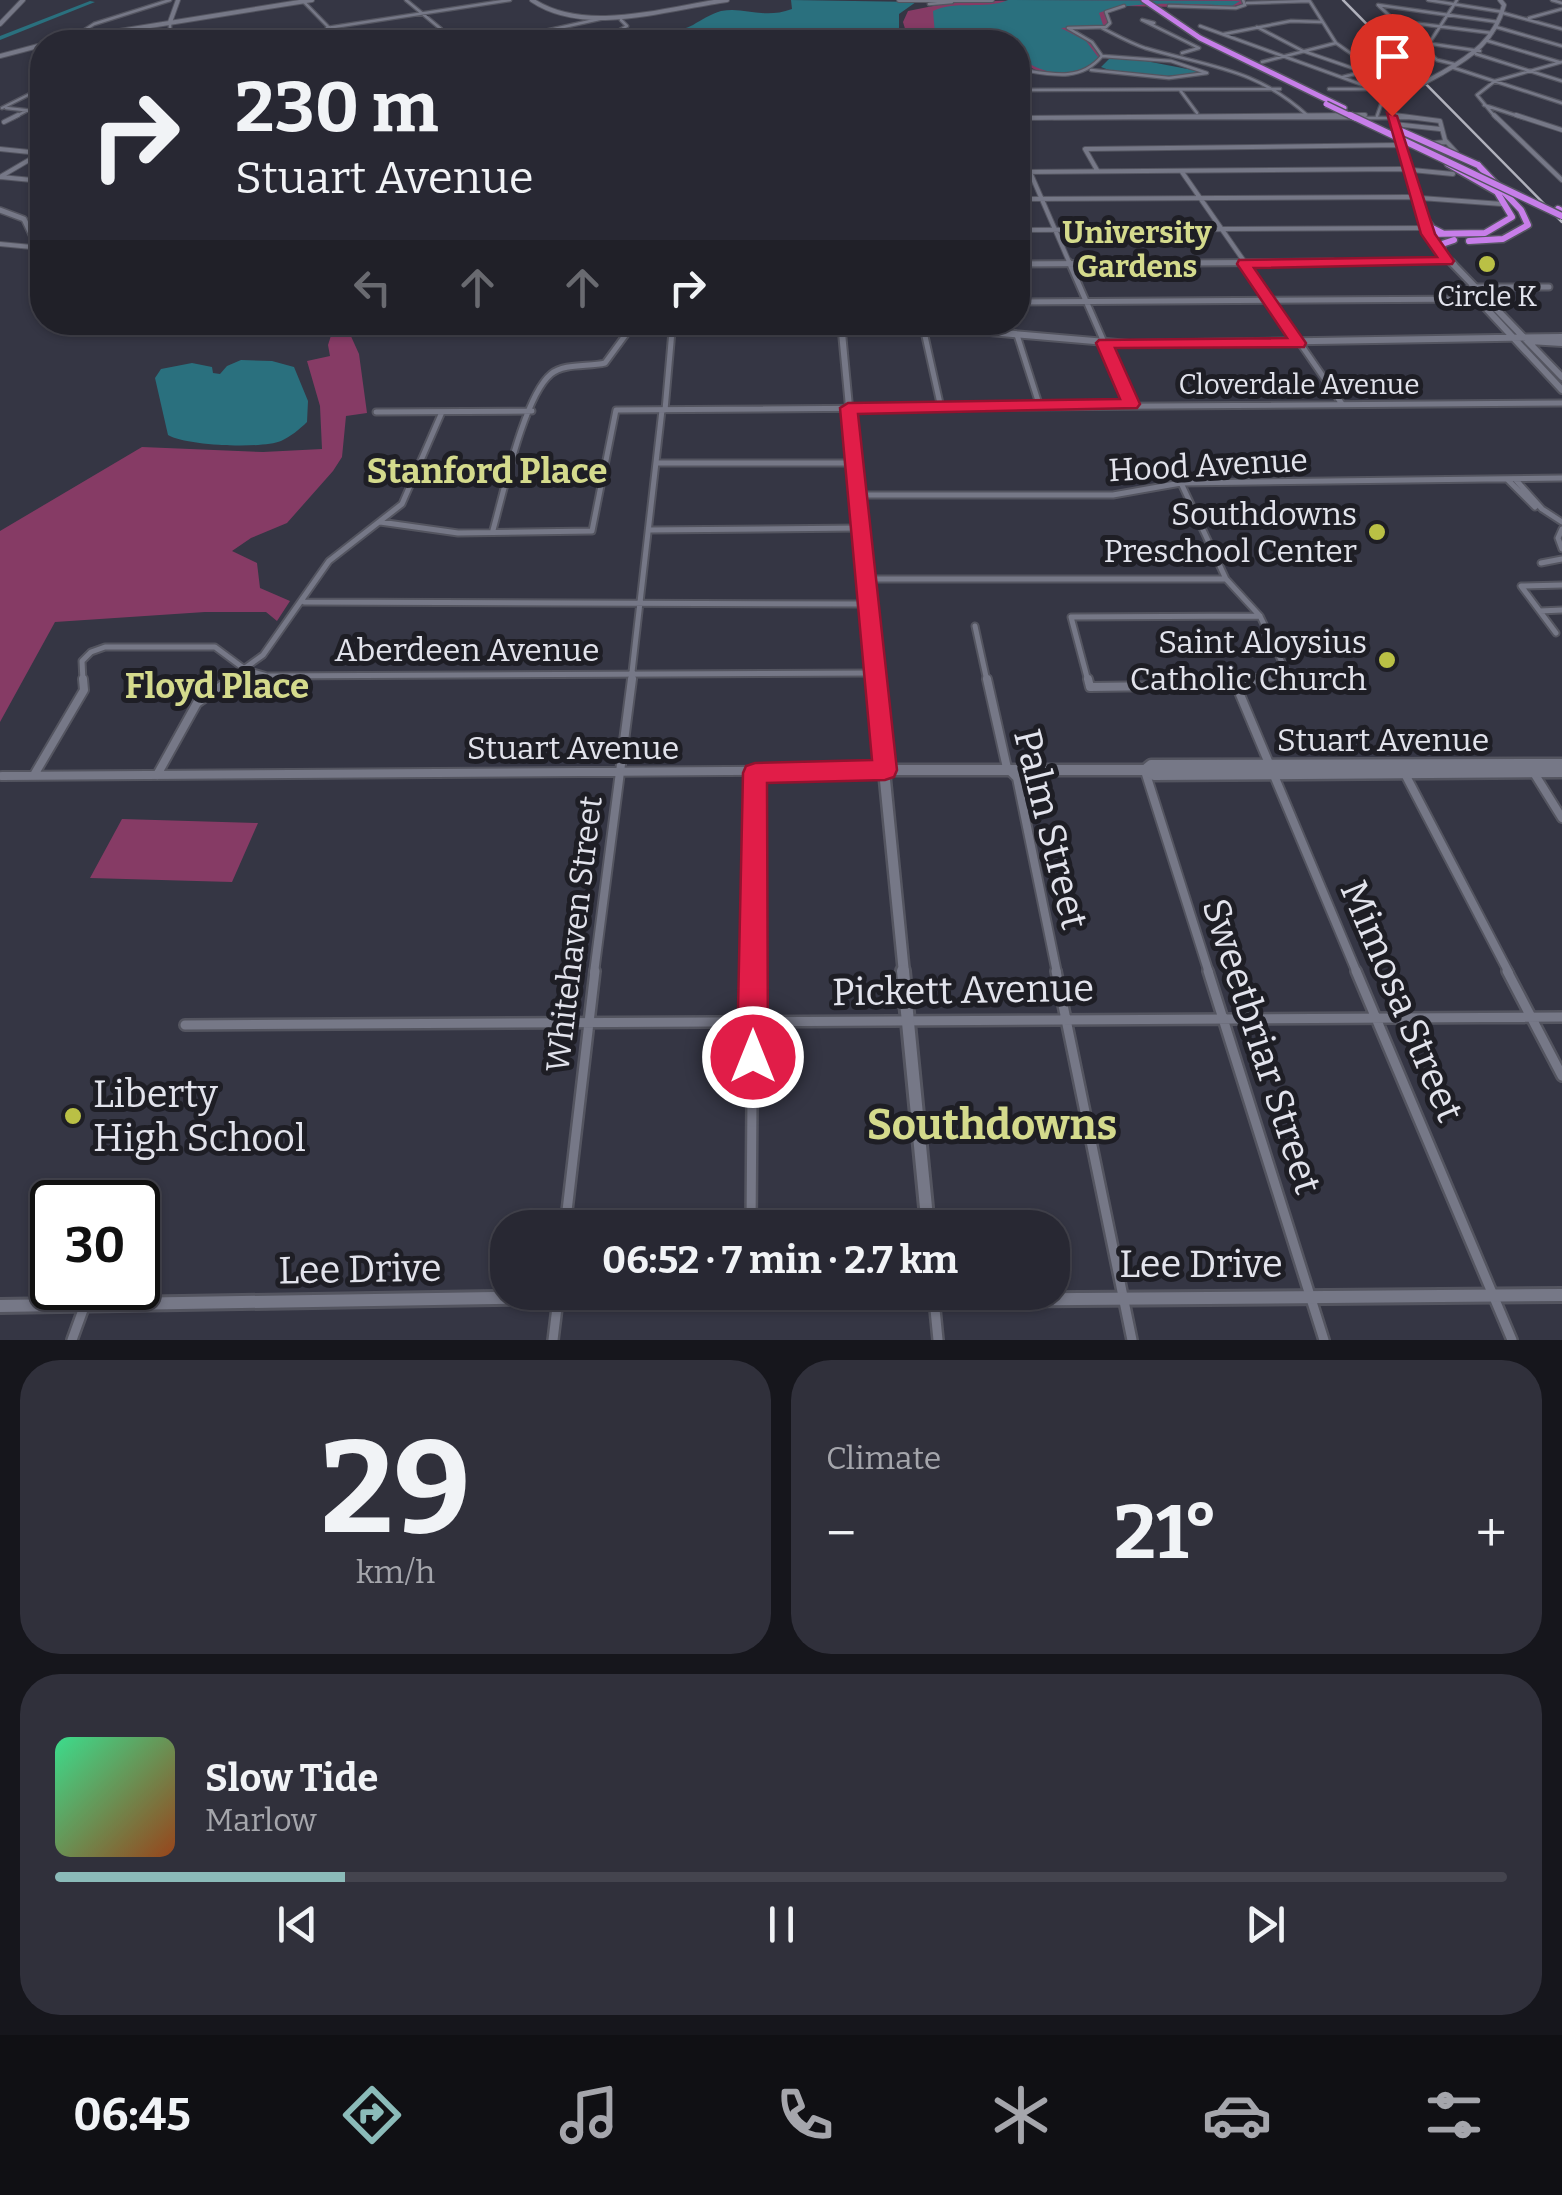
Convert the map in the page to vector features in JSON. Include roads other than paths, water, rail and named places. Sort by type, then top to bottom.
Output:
[{"type":"highway","points":[[1135,0],[1229,57],[1561,212]]},
{"type":"highway","points":[[1144,0],[1230,54],[1432,154],[1561,212]]},
{"type":"highway","points":[[1345,112],[1478,165],[1521,210],[1528,226],[1503,239],[1428,233]]},
{"type":"highway","points":[[1432,154],[1507,201],[1512,217],[1502,227],[1453,237],[1442,244],[1445,258]]},
{"type":"highway","points":[[1420,213],[1434,230],[1453,237]]},
{"type":"street","points":[[0,24],[24,0]]},
{"type":"street","points":[[84,30],[170,0]]},
{"type":"street","points":[[170,30],[178,0]]},
{"type":"street","points":[[125,30],[312,0]]},
{"type":"street","points":[[406,0],[440,29]]},
{"type":"street","points":[[302,1],[328,28],[510,0]]},
{"type":"street","points":[[532,0],[552,14],[620,18],[727,0]]},
{"type":"street","points":[[900,0],[992,0]]},
{"type":"street","points":[[914,0],[921,5],[930,2]]},
{"type":"street","points":[[1169,6],[1233,8],[1245,2],[1310,0],[1336,43],[1366,64],[1362,72],[1342,78]]},
{"type":"street","points":[[1378,5],[1376,2],[1384,0]]},
{"type":"street","points":[[1428,0],[1503,12],[1562,29]]},
{"type":"street","points":[[1500,0],[1503,12],[1478,52],[1401,95],[1393,105],[1392,116],[1428,233],[1445,258],[1562,377]]},
{"type":"street","points":[[1552,0],[1562,3]]},
{"type":"street","points":[[1430,42],[1456,2]]},
{"type":"street","points":[[1378,5],[1497,24],[1562,46]]},
{"type":"street","points":[[1378,5],[1437,60],[1562,104]]},
{"type":"street","points":[[1102,56],[1092,42],[1068,29],[1102,28],[1110,24],[1106,12],[1124,6]]},
{"type":"street","points":[[1526,19],[1562,9]]},
{"type":"street","points":[[553,30],[579,28],[604,17]]},
{"type":"street","points":[[620,18],[628,26],[621,30]]},
{"type":"street","points":[[1394,21],[1492,33]]},
{"type":"street","points":[[1222,34],[1257,26],[1322,22]]},
{"type":"street","points":[[1154,23],[1199,48],[1181,54]]},
{"type":"street","points":[[1200,26],[1384,93],[1376,116]]},
{"type":"street","points":[[1257,26],[1303,51],[1362,72]]},
{"type":"street","points":[[1102,28],[1141,46],[1216,63],[1280,89],[1308,116]]},
{"type":"street","points":[[1488,41],[1561,63]]},
{"type":"street","points":[[1417,42],[1478,52],[1562,81]]},
{"type":"street","points":[[1262,62],[1336,43]]},
{"type":"street","points":[[1,56],[30,48]]},
{"type":"street","points":[[1030,72],[1064,76],[1095,67],[1169,78],[1207,73],[1146,57],[1102,56]]},
{"type":"street","points":[[1095,67],[1102,56]]},
{"type":"street","points":[[1561,63],[1495,81],[1479,90],[1483,105],[1561,178]]},
{"type":"street","points":[[1180,89],[1197,113]]},
{"type":"street","points":[[1030,90],[1280,89]]},
{"type":"street","points":[[1328,89],[1372,89]]},
{"type":"street","points":[[1,108],[30,94]]},
{"type":"street","points":[[1483,105],[1562,130]]},
{"type":"street","points":[[1,108],[28,110]]},
{"type":"street","points":[[2,120],[28,110]]},
{"type":"street","points":[[1345,112],[1400,144]]},
{"type":"street","points":[[1030,118],[1308,116],[1345,112],[1439,121],[1446,142],[1456,152]]},
{"type":"street","points":[[1394,126],[1440,129]]},
{"type":"street","points":[[1394,126],[1434,144]]},
{"type":"street","points":[[1098,171],[1085,149],[1089,147],[1446,142]]},
{"type":"street","points":[[0,149],[30,152]]},
{"type":"street","points":[[0,177],[30,159]]},
{"type":"street","points":[[1131,404],[1030,172],[1407,170],[1452,174]]},
{"type":"street","points":[[1181,171],[1342,405]]},
{"type":"street","points":[[0,177],[30,180]]},
{"type":"street","points":[[1030,199],[1416,198],[1502,204],[1484,187]]},
{"type":"street","points":[[0,210],[24,219],[30,228]]},
{"type":"street","points":[[1030,230],[1428,233]]},
{"type":"street","points":[[0,244],[30,245]]},
{"type":"street","points":[[1030,264],[1244,264],[1445,258]]},
{"type":"street","points":[[1472,287],[1549,286]]},
{"type":"street","points":[[1472,287],[1469,290],[1562,390]]},
{"type":"street","points":[[1030,302],[1478,300]]},
{"type":"street","points":[[380,522],[410,530],[493,530],[532,410],[552,373],[606,363],[626,335]]},
{"type":"street","name":"Whitehaven Street","points":[[567,1210],[586,1022],[672,335]]},
{"type":"street","points":[[842,335],[926,1210]]},
{"type":"street","points":[[925,335],[941,408]]},
{"type":"street","points":[[1040,407],[1017,335],[1104,343],[1562,340]]},
{"type":"street","name":"Cloverdale Avenue","points":[[493,530],[592,531],[616,410],[1562,403]]},
{"type":"street","points":[[376,412],[532,410]]},
{"type":"street","points":[[157,775],[197,703],[262,655],[304,602],[329,561],[402,504],[442,412]]},
{"type":"street","points":[[657,463],[854,462]]},
{"type":"street","points":[[1516,478],[1562,526],[1558,538],[1562,550]]},
{"type":"street","name":"Hood Avenue","points":[[856,495],[1113,494],[1181,483],[1562,478]]},
{"type":"street","points":[[1506,479],[1530,504],[1553,518]]},
{"type":"street","points":[[1181,483],[1226,579],[1260,616],[1289,677],[1248,679],[1236,685],[1090,687],[1071,617],[1260,616]]},
{"type":"street","points":[[649,530],[860,528]]},
{"type":"street","points":[[1541,563],[1562,559]]},
{"type":"street","points":[[866,579],[1226,579]]},
{"type":"street","points":[[1556,632],[1521,586],[1562,585]]},
{"type":"street","points":[[304,602],[867,604]]},
{"type":"street","points":[[1540,610],[1562,610]]},
{"type":"street","name":"Palm Street","points":[[976,626],[1008,768],[1017,778],[1132,1340]]},
{"type":"street","name":"Aberdeen Avenue","points":[[34,775],[84,690],[82,661],[90,652],[105,647],[215,647],[246,670],[267,676],[873,673]]},
{"type":"street","name":"Mimosa Street","points":[[1236,685],[1512,1340]]},
{"type":"street","name":"Stuart Avenue","points":[[2,776],[1008,768],[1145,770],[1154,774],[1274,769],[1562,768]]},
{"type":"street","name":"Stuart Avenue","points":[[1274,769],[1405,773],[1534,772],[1562,768]]},
{"type":"street","name":"Sweetbriar Street","points":[[1145,770],[1324,1340]]},
{"type":"street","points":[[1534,772],[1562,818]]},
{"type":"street","points":[[751,1210],[755,773]]},
{"type":"street","points":[[1405,773],[1562,1076]]},
{"type":"street","name":"Pickett Avenue","points":[[186,1025],[1562,1017]]},
{"type":"street","name":"Lee Drive","points":[[1070,1297],[1562,1295]]},
{"type":"street","name":"Lee Drive","points":[[160,1304],[490,1297]]},
{"type":"street","name":"Lee Drive","points":[[0,1306],[30,1306]]},
{"type":"street","points":[[72,1340],[83,1310]]},
{"type":"street","points":[[553,1340],[556,1310]]},
{"type":"street","points":[[935,1310],[938,1340]]},
{"type":"water","points":[[791,0],[916,2],[899,14],[899,30],[679,30],[721,11],[772,13],[792,9]]},
{"type":"water","points":[[1008,0],[1240,1],[1232,6],[1127,6],[1099,13],[1103,25],[1061,28],[1086,41],[1098,57],[1097,62],[1067,72],[1030,64],[1030,30],[935,30],[933,11]]},
{"type":"water","points":[[1125,57],[1203,72],[1138,76],[1101,67],[1110,58]]},
{"type":"water","points":[[241,360],[272,361],[294,367],[308,401],[307,422],[281,441],[258,445],[207,444],[168,435],[155,378],[161,369],[192,363],[212,367],[213,373],[220,374]]},
{"type":"waterway","points":[[0,38],[92,2]]},
{"type":"railway","points":[[1343,0],[1562,222]]},
{"type":"place","name":"Circle K","points":[[1487,264]]},
{"type":"place","name":"Southdowns Preschool Center","points":[[1377,532]]},
{"type":"place","name":"Saint Aloysius Catholic Church","points":[[1387,660]]},
{"type":"place","name":"Liberty High School","points":[[73,1116]]},
{"type":"district","name":"University Gardens","points":[[1137,250]]},
{"type":"district","name":"Stanford Place","points":[[487,471]]},
{"type":"district","name":"Floyd Place","points":[[217,686]]},
{"type":"district","name":"Southdowns","points":[[992,1124]]}]
